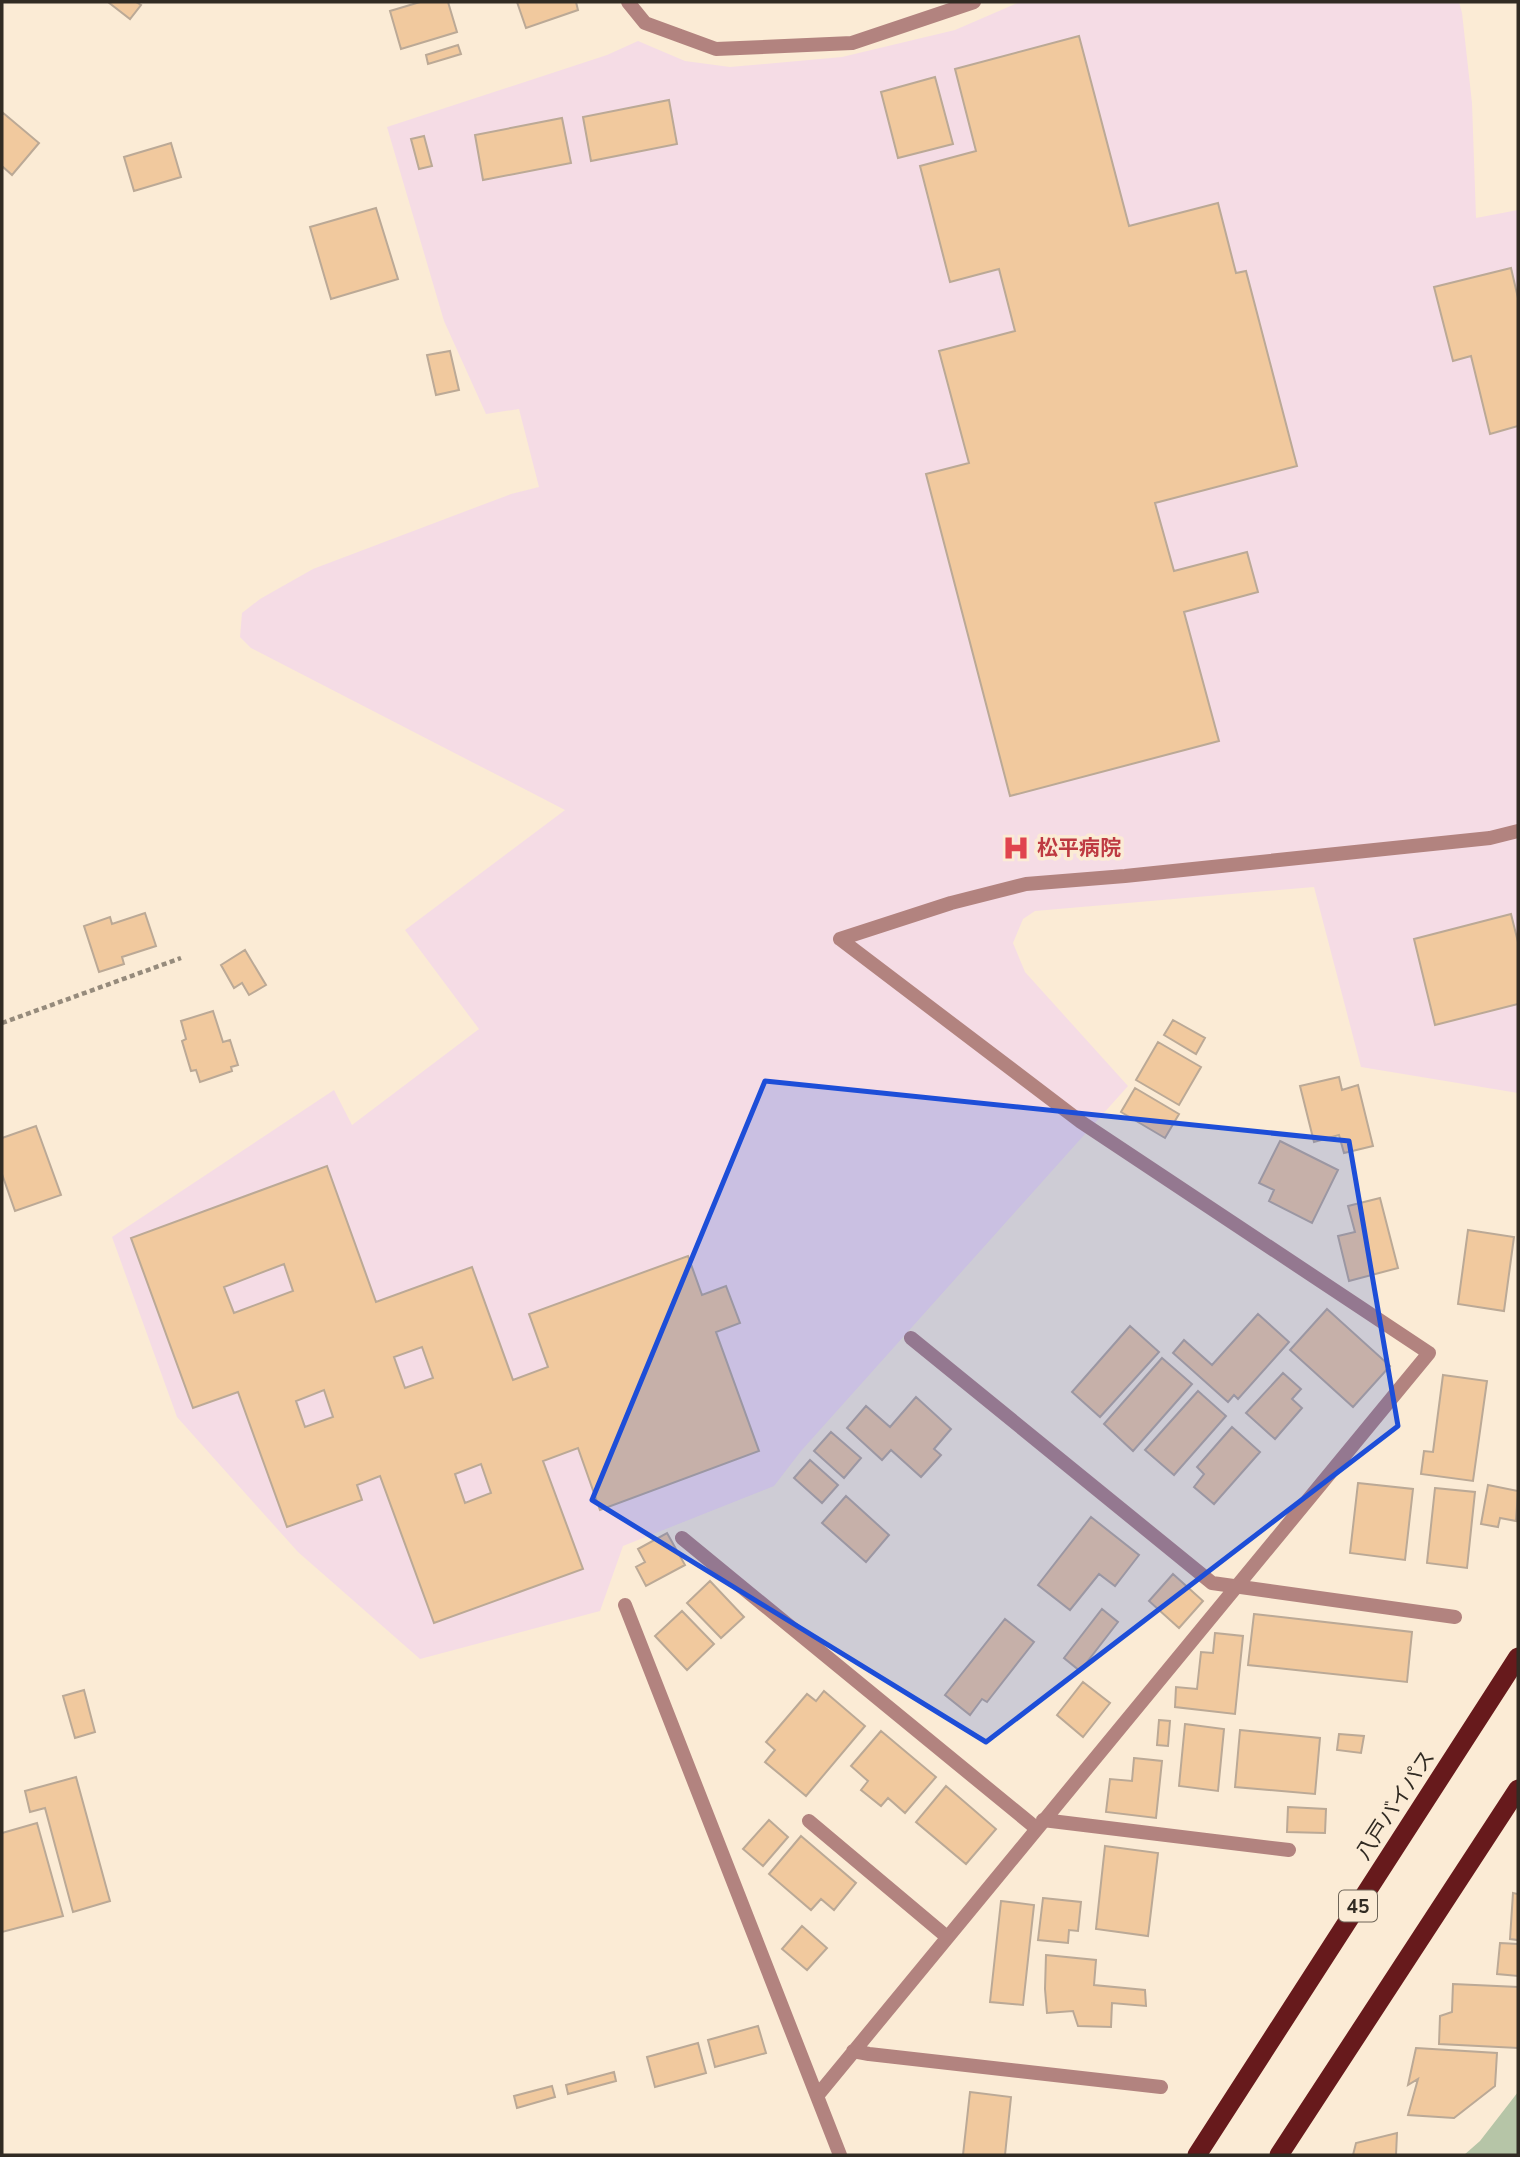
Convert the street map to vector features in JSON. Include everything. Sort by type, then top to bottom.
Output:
[{"type":"highway","name":"八戸バイパス","points":[[1197,2155],[1518,1657]]},
{"type":"highway","points":[[1279,2155],[1518,1789]]},
{"type":"street","points":[[628,2],[645,23],[716,49],[852,43],[974,2]]},
{"type":"street","points":[[817,2096],[1429,1353],[1081,1122],[840,939],[951,903],[1026,884],[1490,838],[1518,831]]},
{"type":"street","points":[[911,1338],[1212,1583],[1455,1617]]},
{"type":"street","points":[[682,1538],[1040,1824],[1289,1850]]},
{"type":"street","points":[[625,1605],[841,2155]]},
{"type":"street","points":[[809,1821],[947,1937]]},
{"type":"street","points":[[853,2051],[1161,2087]]},
{"type":"path","points":[[2,1023],[181,958]]},
{"type":"highlighted area","points":[[765,1081],[1349,1141],[1398,1426],[986,1742],[592,1500]]},
{"type":"shaded area","name":"松平病院","points":[[1020,2],[1459,2],[1472,103],[1476,218],[1518,210],[1518,1093],[1361,1067],[1314,887],[1035,911],[1023,919],[1013,943],[1025,972],[1128,1086],[801,1451],[774,1486],[623,1546],[600,1611],[420,1659],[298,1552],[177,1417],[112,1237],[334,1090],[352,1125],[479,1029],[405,930],[565,810],[251,648],[240,637],[242,613],[260,599],[313,569],[511,494],[539,487],[519,409],[486,414],[444,321],[387,127],[607,55],[638,41],[685,61],[730,67],[842,57],[955,30]]},
{"type":"green space","points":[[1518,2092],[1518,2155],[1464,2155],[1480,2141]]},
{"type":"building","points":[[108,2],[136,2],[141,5],[130,19]]},
{"type":"building","points":[[420,2],[448,2],[457,32],[401,49],[390,11]]},
{"type":"building","points":[[517,2],[576,2],[578,10],[526,28]]},
{"type":"building","points":[[1079,36],[1129,226],[1218,203],[1236,273],[1246,271],[1297,466],[1155,503],[1174,571],[1247,552],[1258,592],[1184,612],[1219,741],[1010,796],[926,474],[969,463],[939,351],[1015,331],[999,269],[950,282],[920,166],[976,151],[955,69]]},
{"type":"building","points":[[458,45],[461,54],[428,64],[426,55]]},
{"type":"building","points":[[935,77],[953,144],[898,158],[881,92]]},
{"type":"building","points":[[669,100],[677,144],[591,161],[583,117]]},
{"type":"building","points":[[2,112],[39,143],[12,175],[2,166]]},
{"type":"building","points":[[562,118],[571,163],[483,180],[475,135]]},
{"type":"building","points":[[424,136],[432,166],[419,169],[411,139]]},
{"type":"building","points":[[171,143],[181,177],[134,191],[124,157]]},
{"type":"building","points":[[376,208],[398,279],[331,299],[310,227]]},
{"type":"building","points":[[1511,268],[1518,298],[1518,426],[1490,434],[1471,356],[1453,361],[1434,287]]},
{"type":"building","points":[[450,351],[459,390],[436,395],[427,355]]},
{"type":"building","points":[[145,913],[156,946],[122,957],[124,964],[99,972],[84,926],[110,917],[112,924]]},
{"type":"building","points":[[1511,914],[1518,942],[1518,1004],[1435,1025],[1414,939]]},
{"type":"building","points":[[245,950],[266,985],[249,995],[242,983],[234,988],[221,965]]},
{"type":"building","points":[[213,1011],[223,1042],[230,1040],[238,1065],[231,1067],[232,1071],[200,1082],[196,1070],[191,1071],[182,1041],[186,1039],[181,1021]]},
{"type":"building","points":[[1173,1020],[1205,1038],[1196,1054],[1164,1035]]},
{"type":"building","points":[[1158,1042],[1201,1067],[1179,1105],[1136,1080]]},
{"type":"building","points":[[1339,1077],[1342,1090],[1358,1085],[1373,1146],[1344,1153],[1339,1135],[1314,1142],[1300,1086]]},
{"type":"building","points":[[1135,1088],[1179,1114],[1165,1138],[1121,1112]]},
{"type":"building","points":[[36,1126],[61,1195],[15,1211],[2,1174],[2,1138]]},
{"type":"building","points":[[1280,1141],[1338,1170],[1312,1223],[1269,1201],[1274,1190],[1259,1183]]},
{"type":"building","points":[[327,1166],[376,1302],[472,1267],[513,1380],[548,1367],[529,1314],[688,1256],[702,1295],[726,1286],[740,1323],[716,1332],[759,1451],[600,1510],[578,1448],[543,1461],[583,1569],[434,1623],[380,1476],[357,1485],[362,1500],[287,1527],[238,1392],[193,1408],[131,1238]],"holes":[[[284,1264],[293,1291],[234,1313],[224,1287]],[[422,1347],[433,1378],[405,1388],[394,1357]],[[324,1390],[333,1417],[305,1427],[296,1401]],[[481,1464],[491,1493],[465,1503],[455,1474]]]},
{"type":"building","points":[[1380,1198],[1398,1268],[1349,1281],[1338,1236],[1355,1232],[1348,1206]]},
{"type":"building","points":[[1468,1230],[1514,1237],[1504,1311],[1458,1304]]},
{"type":"building","points":[[1327,1309],[1390,1366],[1353,1407],[1290,1350]]},
{"type":"building","points":[[1258,1314],[1289,1342],[1238,1399],[1234,1395],[1228,1402],[1173,1353],[1184,1340],[1212,1365]]},
{"type":"building","points":[[1130,1326],[1159,1352],[1100,1417],[1072,1392]]},
{"type":"building","points":[[1162,1358],[1192,1384],[1133,1451],[1104,1424]]},
{"type":"building","points":[[1283,1373],[1301,1389],[1292,1399],[1302,1408],[1275,1439],[1246,1413]]},
{"type":"building","points":[[1443,1375],[1487,1381],[1473,1481],[1421,1474],[1424,1451],[1433,1452]]},
{"type":"building","points":[[1198,1391],[1226,1416],[1174,1475],[1145,1450]]},
{"type":"building","points":[[916,1397],[951,1429],[934,1449],[941,1455],[921,1477],[891,1450],[882,1460],[847,1428],[866,1406],[890,1427]]},
{"type":"building","points":[[1232,1427],[1260,1452],[1214,1504],[1194,1487],[1204,1474],[1197,1467]]},
{"type":"building","points":[[831,1432],[861,1458],[844,1478],[814,1451]]},
{"type":"building","points":[[810,1460],[838,1485],[822,1503],[794,1478]]},
{"type":"building","points":[[1358,1483],[1413,1489],[1405,1560],[1350,1553]]},
{"type":"building","points":[[1488,1485],[1518,1491],[1516,1521],[1500,1518],[1498,1527],[1481,1524]]},
{"type":"building","points":[[1435,1488],[1475,1492],[1467,1568],[1427,1563]]},
{"type":"building","points":[[846,1496],[889,1535],[866,1562],[822,1523]]},
{"type":"building","points":[[1091,1517],[1139,1555],[1115,1586],[1099,1574],[1070,1610],[1038,1585]]},
{"type":"building","points":[[667,1533],[685,1565],[646,1586],[636,1567],[645,1562],[638,1549]]},
{"type":"building","points":[[1173,1574],[1203,1601],[1179,1628],[1149,1601]]},
{"type":"building","points":[[710,1581],[744,1617],[721,1638],[687,1603]]},
{"type":"building","points":[[1102,1609],[1118,1622],[1080,1671],[1064,1658]]},
{"type":"building","points":[[682,1611],[714,1644],[687,1670],[655,1636]]},
{"type":"building","points":[[1254,1614],[1412,1632],[1407,1682],[1248,1665]]},
{"type":"building","points":[[1005,1619],[1034,1642],[987,1702],[982,1699],[970,1715],[945,1695]]},
{"type":"building","points":[[1215,1633],[1243,1636],[1235,1714],[1175,1707],[1176,1687],[1197,1689],[1201,1652],[1213,1653]]},
{"type":"building","points":[[1083,1682],[1110,1703],[1083,1737],[1057,1715]]},
{"type":"building","points":[[84,1690],[95,1732],[75,1738],[63,1696]]},
{"type":"building","points":[[824,1691],[865,1726],[806,1796],[765,1762],[775,1750],[766,1742],[807,1694],[816,1701]]},
{"type":"building","points":[[1159,1720],[1170,1721],[1168,1746],[1157,1745]]},
{"type":"building","points":[[1185,1724],[1224,1729],[1218,1791],[1179,1786]]},
{"type":"building","points":[[1240,1730],[1320,1738],[1315,1794],[1235,1787]]},
{"type":"building","points":[[881,1731],[936,1777],[905,1813],[888,1798],[881,1806],[861,1790],[868,1781],[851,1766]]},
{"type":"building","points":[[1339,1734],[1364,1736],[1361,1753],[1337,1750]]},
{"type":"building","points":[[1134,1758],[1162,1761],[1156,1818],[1106,1812],[1110,1779],[1132,1781]]},
{"type":"building","points":[[76,1777],[110,1901],[73,1912],[45,1808],[30,1812],[25,1791]]},
{"type":"building","points":[[946,1786],[996,1829],[966,1864],[916,1822]]},
{"type":"building","points":[[1288,1807],[1326,1809],[1325,1833],[1287,1832]]},
{"type":"building","points":[[769,1820],[788,1837],[763,1866],[743,1849]]},
{"type":"building","points":[[37,1823],[63,1916],[2,1932],[2,1833]]},
{"type":"building","points":[[801,1836],[856,1883],[834,1910],[821,1899],[811,1910],[769,1874]]},
{"type":"building","points":[[1105,1846],[1158,1853],[1148,1936],[1096,1929]]},
{"type":"building","points":[[1513,1893],[1518,1894],[1518,1940],[1510,1939]]},
{"type":"building","points":[[1043,1898],[1081,1902],[1078,1931],[1069,1930],[1068,1943],[1038,1940]]},
{"type":"building","points":[[1001,1901],[1034,1905],[1023,2005],[990,2002]]},
{"type":"building","points":[[802,1926],[827,1948],[807,1970],[782,1949]]},
{"type":"building","points":[[1500,1943],[1518,1944],[1518,1976],[1497,1974]]},
{"type":"building","points":[[1046,1955],[1096,1960],[1094,1985],[1145,1990],[1146,2006],[1112,2003],[1111,2027],[1078,2026],[1073,2011],[1047,2013]]},
{"type":"building","points":[[1453,1984],[1518,1987],[1518,2048],[1439,2044],[1440,2016],[1452,2012]]},
{"type":"building","points":[[758,2026],[766,2053],[715,2067],[708,2040]]},
{"type":"building","points":[[698,2043],[706,2073],[655,2087],[647,2057]]},
{"type":"building","points":[[1416,2048],[1497,2053],[1495,2086],[1454,2118],[1408,2115],[1418,2079],[1408,2085]]},
{"type":"building","points":[[614,2072],[616,2081],[568,2094],[566,2085]]},
{"type":"building","points":[[552,2086],[555,2097],[517,2108],[514,2096]]},
{"type":"building","points":[[970,2092],[1011,2097],[1005,2155],[963,2155]]},
{"type":"building","points":[[1397,2133],[1396,2155],[1353,2155],[1356,2143]]},
{"type":"place","name":"松平病院","points":[[1016,848]]}]
